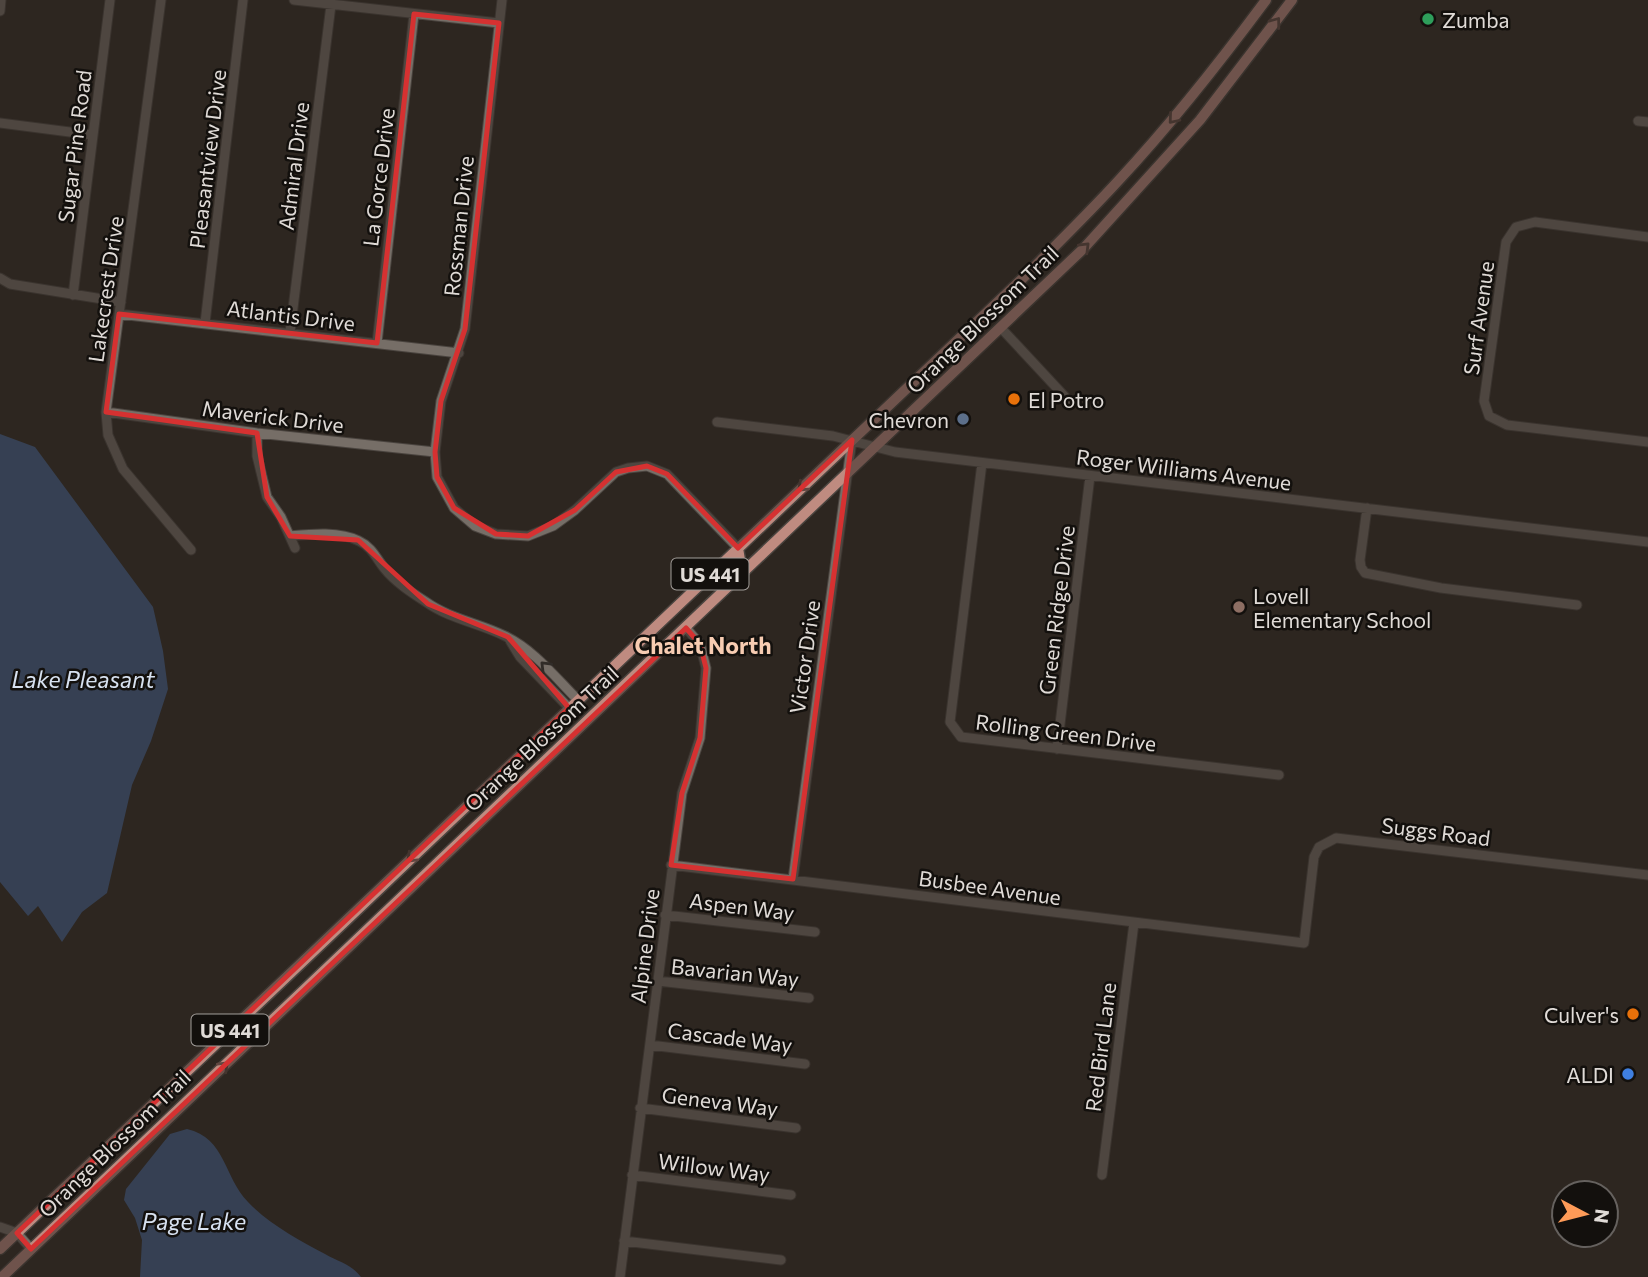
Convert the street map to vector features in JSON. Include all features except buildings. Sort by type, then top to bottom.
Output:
[{"type":"main road","name":"Orange Blossom Trail","points":[[0,1249],[986,313],[1121,179],[1182,108],[1266,0]]},
{"type":"main road","name":"Orange Blossom Trail","points":[[2,1277],[1084,248],[1200,120],[1292,0]]},
{"type":"main road","points":[[1243,31],[1260,44]]},
{"type":"main road","points":[[1121,179],[1136,193]]},
{"type":"main road","points":[[986,313],[1000,328]]},
{"type":"main road","points":[[730,585],[740,560],[738,548]]},
{"type":"main road","points":[[437,834],[452,849]]},
{"type":"street","points":[[0,11],[1,0]]},
{"type":"street","name":"Sugar Pine Road","points":[[73,295],[110,0]]},
{"type":"street","name":"Pleasantview Drive","points":[[205,323],[243,0]]},
{"type":"street","points":[[294,0],[499,23]]},
{"type":"street","name":"Rossman Drive","points":[[502,0],[465,329],[441,401],[435,452],[437,477],[454,508],[475,526],[496,534],[528,536],[552,526],[575,510],[616,472],[641,466],[667,474],[738,548]]},
{"type":"street","name":"Lakecrest Drive","points":[[160,2],[127,273],[106,412],[108,435],[123,469],[191,550]]},
{"type":"street","name":"Admiral Drive","points":[[290,332],[331,5]]},
{"type":"street","name":"La Gorce Drive","points":[[377,343],[414,14]]},
{"type":"street","points":[[0,123],[93,135]]},
{"type":"street","name":"Surf Avenue","points":[[1648,237],[1535,222],[1516,227],[1506,242],[1484,401],[1489,416],[1507,425],[1648,442]]},
{"type":"street","points":[[0,278],[10,284],[121,302]]},
{"type":"street","name":"Atlantis Drive","points":[[119,314],[458,353]]},
{"type":"street","points":[[1000,328],[1068,400]]},
{"type":"street","name":"Maverick Drive","points":[[106,412],[257,433],[435,452]]},
{"type":"street","name":"Roger Williams Avenue","points":[[718,422],[834,436],[895,452],[1648,542]]},
{"type":"street","points":[[257,433],[257,456],[267,496],[281,516],[295,548]]},
{"type":"street","name":"Victor Drive","points":[[793,879],[852,440]]},
{"type":"street","name":"Rolling Green Drive","points":[[982,463],[950,722],[961,737],[1279,775]]},
{"type":"street","name":"Green Ridge Drive","points":[[1057,749],[1090,475]]},
{"type":"street","points":[[1367,508],[1360,560],[1365,573],[1441,588],[1577,604]]},
{"type":"street","points":[[290,536],[315,534],[358,540],[372,549],[385,569],[428,604],[508,637],[528,650],[578,700]]},
{"type":"street","name":"Alpine Drive","points":[[620,1277],[671,865],[682,793],[701,738],[706,668],[700,644],[685,628]]},
{"type":"street","points":[[508,637],[520,657],[569,708]]},
{"type":"street","name":"Suggs Road","points":[[1304,943],[1314,857],[1318,847],[1336,838],[1648,875]]},
{"type":"street","name":"Busbee Avenue","points":[[671,865],[1304,943]]},
{"type":"street","name":"Aspen Way","points":[[665,915],[815,932]]},
{"type":"street","name":"Red Bird Lane","points":[[1102,1175],[1134,923]]},
{"type":"street","name":"Bavarian Way","points":[[658,981],[809,998]]},
{"type":"street","name":"Cascade Way","points":[[650,1045],[805,1064]]},
{"type":"street","name":"Geneva Way","points":[[640,1108],[796,1128]]},
{"type":"street","name":"Willow Way","points":[[632,1175],[792,1195]]},
{"type":"street","points":[[0,1227],[17,1233],[32,1249]]},
{"type":"street","points":[[624,1241],[781,1259]]},
{"type":"highlighted area","points":[[414,14],[499,23],[465,329],[441,401],[435,452],[437,477],[454,508],[496,534],[528,536],[575,510],[616,472],[647,466],[667,474],[738,548],[852,440],[793,879],[671,865],[682,793],[700,738],[706,668],[700,644],[686,628],[31,1249],[17,1233],[569,708],[508,637],[428,604],[358,540],[290,536],[267,497],[257,433],[106,412],[119,314],[377,343]]},
{"type":"water","name":"Lake Pleasant","points":[[0,434],[35,447],[153,607],[168,689],[151,741],[132,785],[107,893],[82,912],[62,942],[38,906],[28,916],[0,882]]},
{"type":"water","name":"Page Lake","points":[[187,1129],[210,1141],[240,1192],[256,1210],[295,1237],[349,1266],[361,1277],[140,1277],[142,1240],[135,1218],[124,1200],[126,1189],[170,1134]]},
{"type":"place","name":"Zumba","points":[[1428,19]]},
{"type":"place","name":"El Potro","points":[[1014,399]]},
{"type":"place","name":"Chevron","points":[[963,419]]},
{"type":"place","name":"Lovell Elementary School","points":[[1239,607]]},
{"type":"place","name":"Culver's","points":[[1633,1014]]},
{"type":"place","name":"ALDI","points":[[1628,1074]]},
{"type":"district","name":"Chalet North","points":[[703,645]]}]
